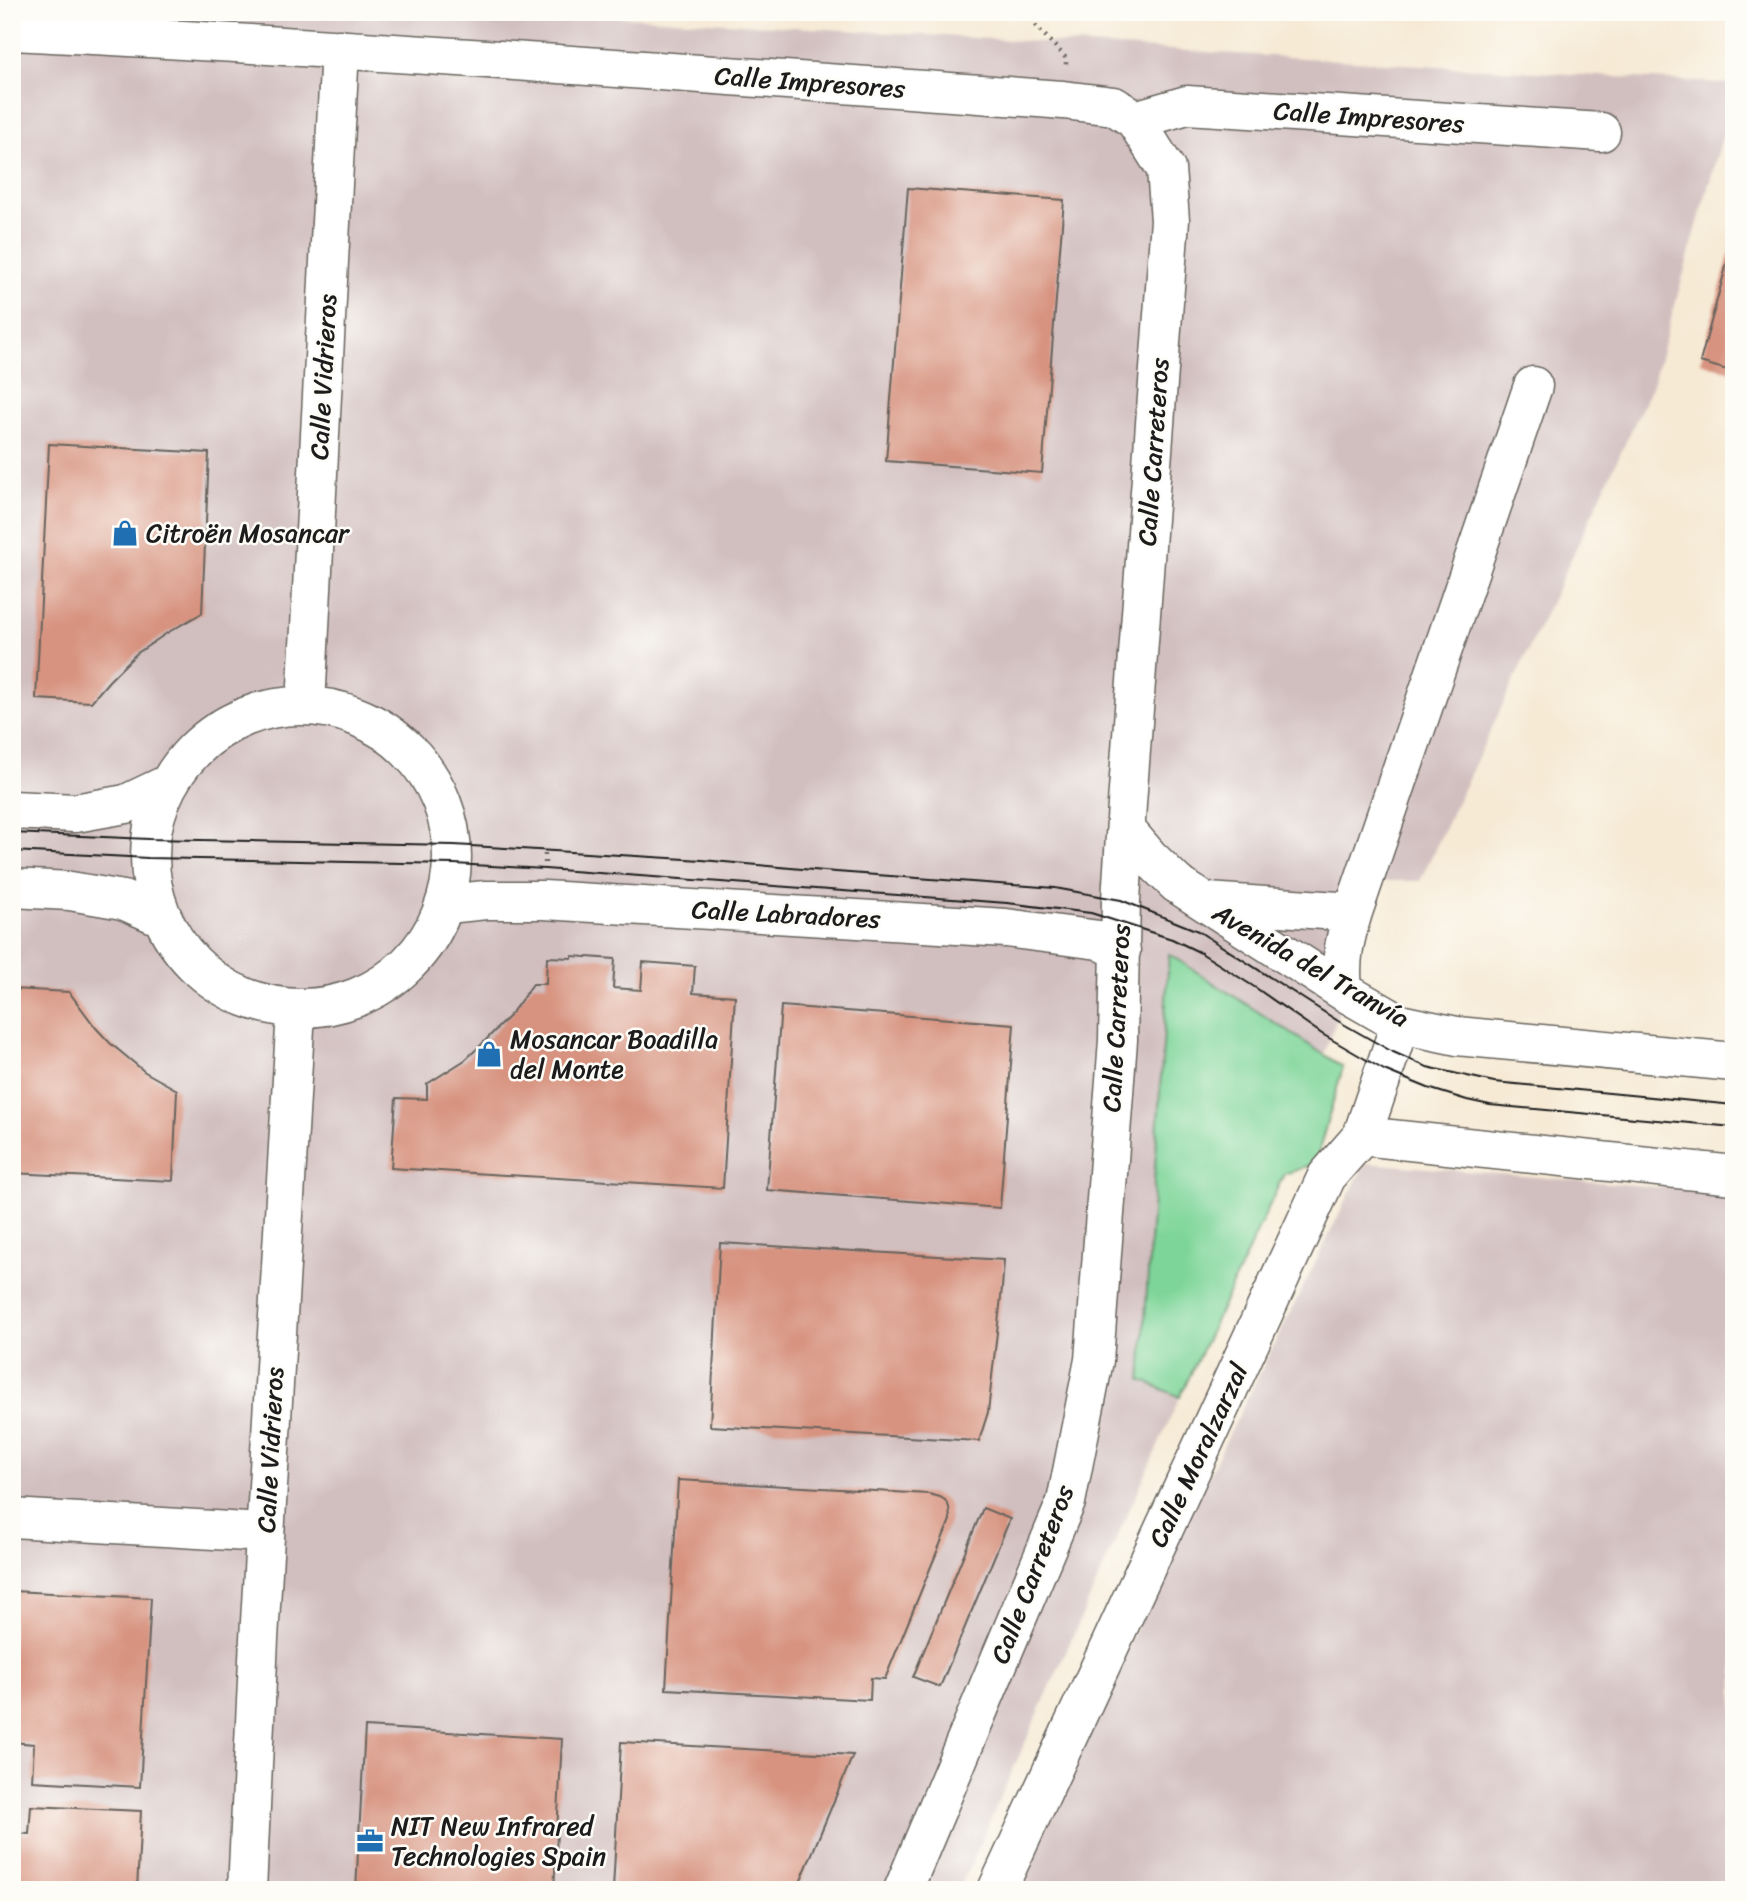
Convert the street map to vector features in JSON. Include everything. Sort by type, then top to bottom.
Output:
[{"type":"street","name":"Calle Impresores","points":[[12,31],[340,49],[1063,100],[1114,106],[1135,120],[1187,106],[1601,132]]},
{"type":"street","name":"Calle Vidrieros","points":[[306,705],[340,49]]},
{"type":"street","name":"Calle Carreteros","points":[[903,1890],[1066,1502],[1094,1360],[1118,1040],[1125,830],[1170,220],[1166,169],[1135,120]]},
{"type":"street","points":[[1343,991],[1343,945],[1353,912],[1533,386]]},
{"type":"street","points":[[306,705],[360,716],[407,746],[440,791],[454,845],[453,874],[447,904],[414,961],[360,999],[296,1010],[239,997],[191,964],[159,916],[148,849],[155,811],[166,785],[201,742],[250,713],[306,705]]},
{"type":"street","points":[[12,810],[75,813],[126,804],[166,785]]},
{"type":"street","name":"Avenida del Tranvía","points":[[1125,830],[1177,884],[1201,901],[1400,1024],[1457,1036],[1734,1062]]},
{"type":"street","points":[[12,888],[70,891],[123,900],[159,916]]},
{"type":"street","name":"Calle Labradores","points":[[447,904],[486,900],[544,900],[1006,928],[1099,940],[1121,951]]},
{"type":"street","points":[[1201,901],[1353,912]]},
{"type":"street","name":"Calle Vidrieros","points":[[247,1890],[296,1010]]},
{"type":"street","name":"Calle Moralzarzal","points":[[997,1890],[1327,1176],[1362,1136],[1400,1024]]},
{"type":"street","points":[[1362,1136],[1734,1175]]},
{"type":"street","points":[[12,1518],[265,1533]]},
{"type":"path","points":[[1035,12],[1034,24],[1066,58],[1063,100]]},
{"type":"shaded area","points":[[12,12],[544,12],[1734,84],[1734,95],[1652,386],[1420,881],[1383,881],[1284,1174],[1180,1397],[959,1890],[12,1890]]},
{"type":"shaded area","points":[[1365,1163],[1734,1193],[1734,1890],[1018,1890],[1168,1557]]},
{"type":"green space","points":[[1169,954],[1343,1067],[1315,1164],[1284,1174],[1180,1397],[1141,1380]]},
{"type":"building","points":[[908,188],[1064,200],[1042,473],[886,461]]},
{"type":"building","points":[[1734,241],[1734,372],[1700,362]]},
{"type":"building","name":"Citroën Mosancar","points":[[49,444],[209,453],[202,613],[136,654],[91,702],[36,699]]},
{"type":"building","points":[[547,957],[615,959],[613,988],[641,990],[643,962],[695,966],[693,993],[735,996],[723,1188],[391,1168],[396,1098],[427,1099],[427,1084],[465,1060],[482,1044],[510,1015],[533,984],[546,984]]},
{"type":"building","points":[[12,989],[69,992],[110,1043],[145,1072],[177,1090],[173,1181],[12,1173]]},
{"type":"building","points":[[781,1006],[1014,1024],[1000,1208],[767,1190]]},
{"type":"building","points":[[720,1243],[1004,1260],[988,1412],[979,1441],[710,1426]]},
{"type":"building","points":[[678,1480],[929,1494],[945,1500],[949,1507],[950,1520],[885,1679],[871,1678],[870,1700],[666,1689]]},
{"type":"building","points":[[983,1508],[1010,1519],[940,1687],[913,1677]]},
{"type":"building","points":[[12,1591],[151,1598],[140,1787],[32,1781],[34,1744],[12,1742]]},
{"type":"building","points":[[365,1727],[562,1739],[554,1890],[356,1890]]},
{"type":"building","points":[[621,1742],[853,1755],[797,1890],[613,1890]]},
{"type":"building","points":[[31,1806],[141,1811],[137,1890],[12,1890],[12,1833],[29,1834]]},
{"type":"tram line","points":[[12,833],[149,839],[454,845],[702,860],[1055,888],[1121,900],[1198,931],[1338,1021],[1391,1051],[1427,1067],[1494,1082],[1734,1105]]},
{"type":"tram line","points":[[12,851],[148,858],[454,864],[545,869],[1007,903],[1091,913],[1172,939],[1201,953],[1322,1034],[1384,1070],[1428,1088],[1490,1105],[1734,1127]]},
{"type":"place","name":"Citroën Mosancar","points":[[125,533]]},
{"type":"place","name":"Mosancar Boadilla del Monte","points":[[489,1054]]},
{"type":"place","name":"NIT New Infrared Technologies Spain","points":[[370,1841]]}]
